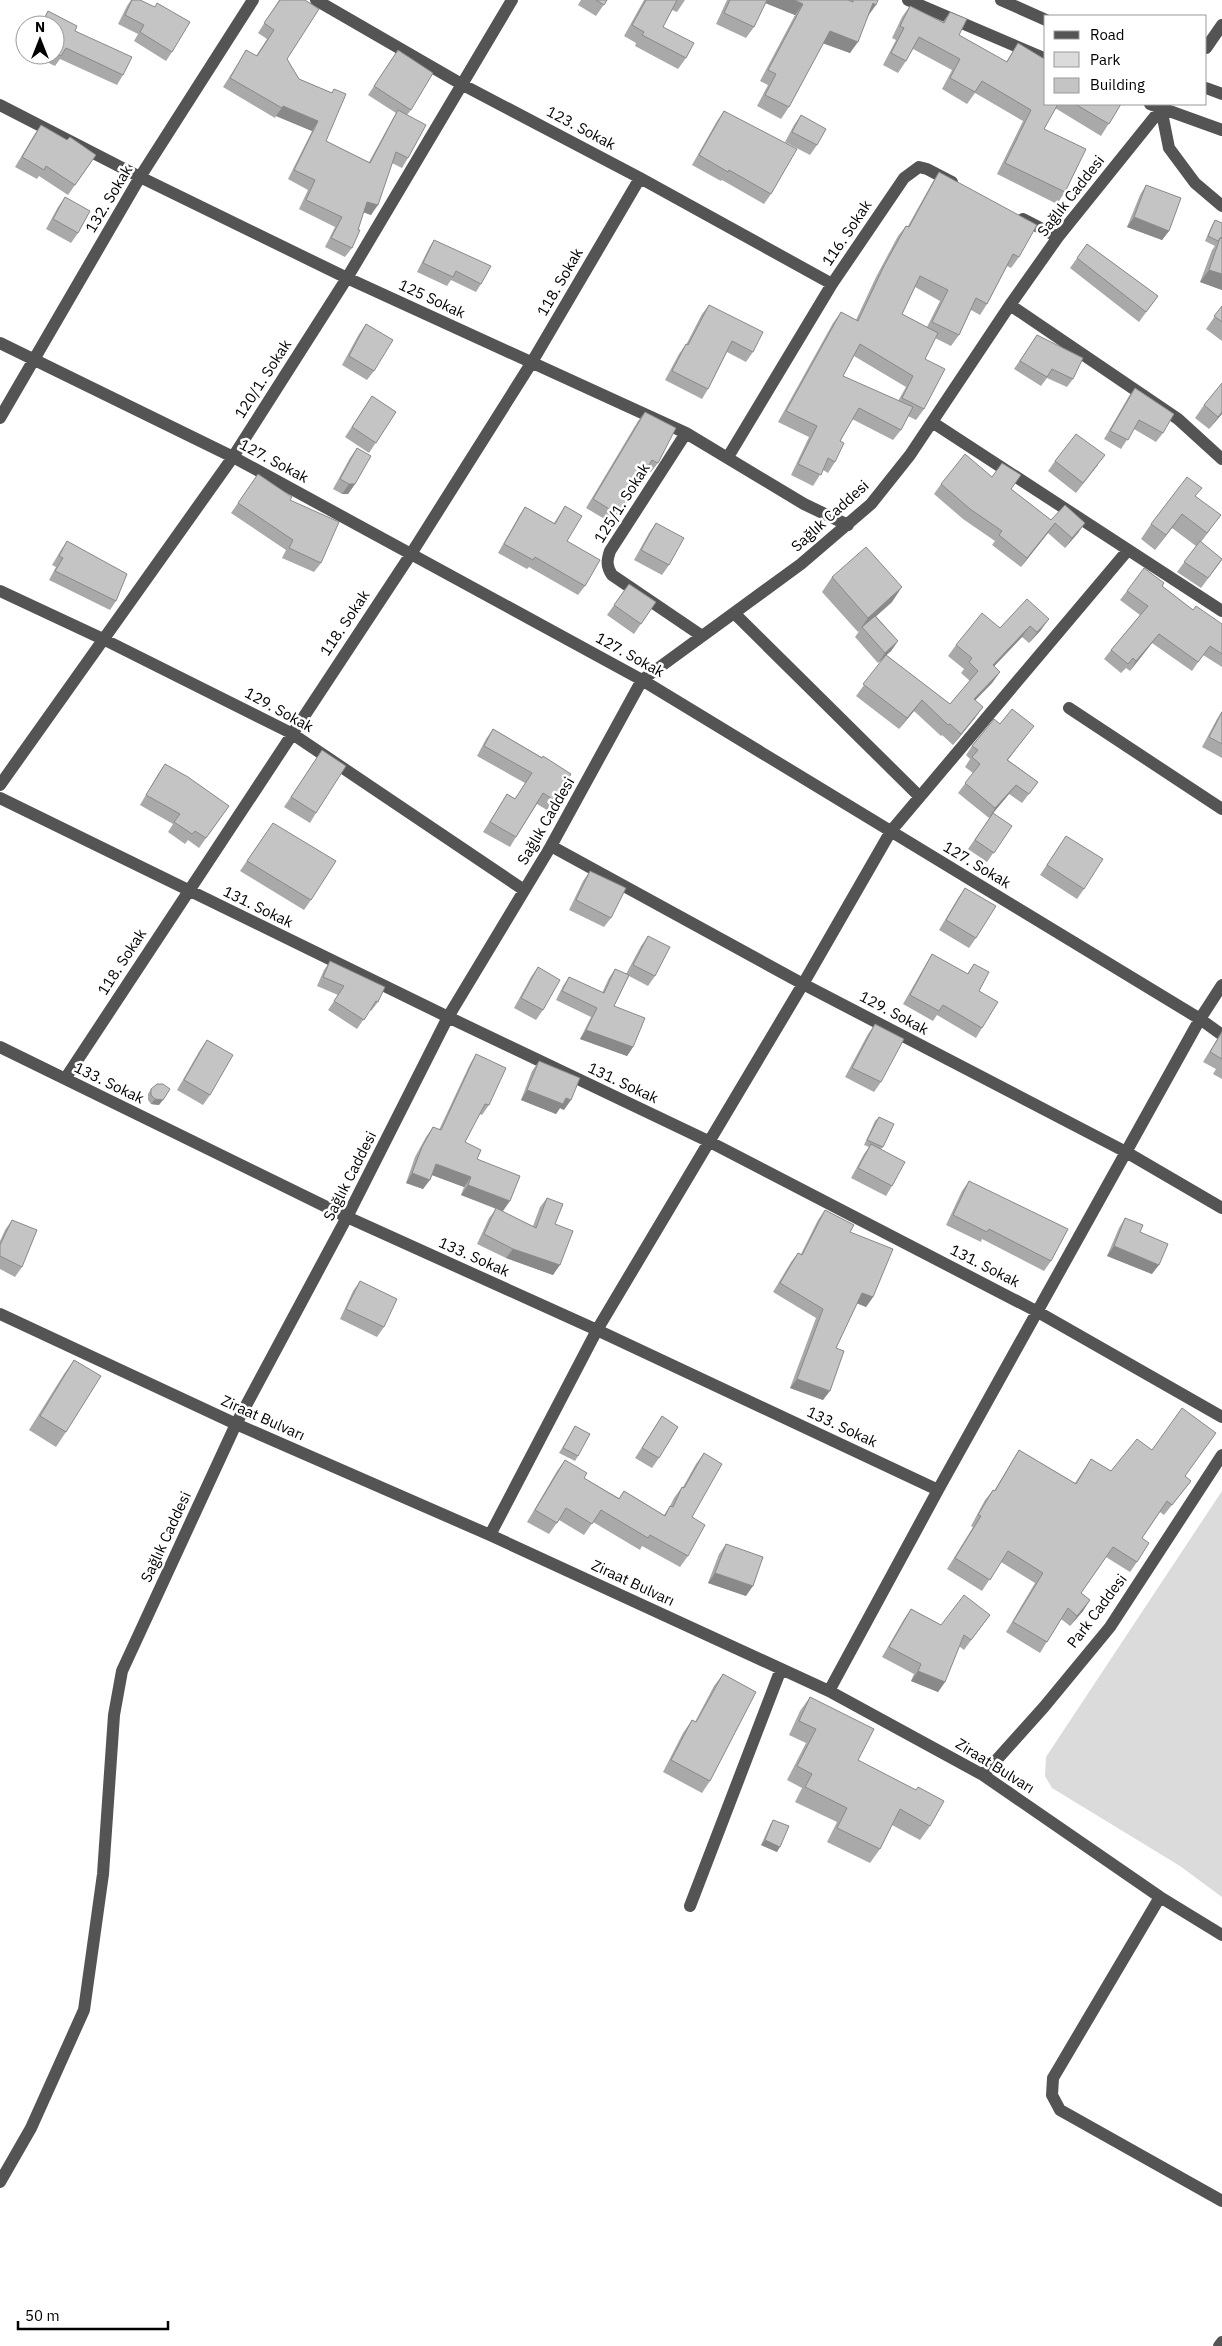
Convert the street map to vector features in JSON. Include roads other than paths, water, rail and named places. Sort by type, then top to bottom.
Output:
[{"type":"street","name":"132. Sokak","points":[[0,418],[140,177],[253,0]]},
{"type":"street","name":"123. Sokak","points":[[316,0],[463,85],[640,178],[832,284]]},
{"type":"street","name":"120/1. Sokak","points":[[0,785],[105,640],[233,457],[348,278],[512,0]]},
{"type":"street","points":[[908,0],[1044,58]]},
{"type":"street","points":[[1001,0],[1044,19]]},
{"type":"street","points":[[1207,47],[1222,25]]},
{"type":"street","points":[[1207,88],[1222,94]]},
{"type":"street","name":"125 Sokak","points":[[0,104],[140,177],[348,278],[686,433],[804,504],[848,525]]},
{"type":"street","points":[[1159,105],[1222,130]]},
{"type":"street","points":[[1159,105],[1169,148],[1195,183],[1222,206]]},
{"type":"street","name":"Sağlık Caddesi","points":[[0,2182],[31,2128],[84,2010],[103,1874],[114,1715],[122,1670],[236,1424],[348,1217],[448,1017],[551,846],[642,680],[801,564],[848,525],[891,481],[1058,237],[1159,105]]},
{"type":"street","name":"116. Sokak","points":[[728,457],[832,284],[904,178],[918,167],[927,169],[962,187]]},
{"type":"street","name":"118. Sokak","points":[[65,1079],[411,554],[532,362],[640,178]]},
{"type":"street","points":[[1014,215],[1058,237]]},
{"type":"street","points":[[1010,305],[1178,419],[1222,459]]},
{"type":"street","name":"127. Sokak","points":[[0,343],[233,457],[642,680],[1200,1019],[1222,1035]]},
{"type":"street","points":[[932,422],[1222,611]]},
{"type":"street","name":"125/1. Sokak","points":[[686,433],[610,551],[607,568],[612,575],[702,636]]},
{"type":"street","points":[[490,1535],[597,1330],[803,984],[890,830],[1128,550]]},
{"type":"street","name":"129. Sokak","points":[[0,591],[105,640],[292,733],[524,890]]},
{"type":"street","points":[[734,613],[919,796]]},
{"type":"street","points":[[1069,708],[1222,809]]},
{"type":"street","name":"131. Sokak","points":[[0,798],[448,1017],[708,1141],[1038,1312],[1222,1417]]},
{"type":"street","name":"129. Sokak","points":[[551,846],[803,984],[1126,1152],[1222,1208]]},
{"type":"street","points":[[829,1691],[938,1490],[1200,1019],[1222,985]]},
{"type":"street","name":"133. Sokak","points":[[0,1048],[348,1217],[597,1330],[938,1490]]},
{"type":"street","name":"Ziraat Bulvarı","points":[[0,1314],[236,1424],[490,1535],[829,1691],[983,1775],[1160,1897],[1222,1935]]},
{"type":"street","name":"Park Caddesi","points":[[983,1775],[1044,1707],[1110,1627],[1222,1455]]},
{"type":"street","points":[[690,1906],[781,1668]]},
{"type":"street","points":[[1160,1897],[1053,2078],[1052,2096],[1060,2110],[1222,2201]]},
{"type":"street","points":[[1219,2346],[1222,2342]]}]
